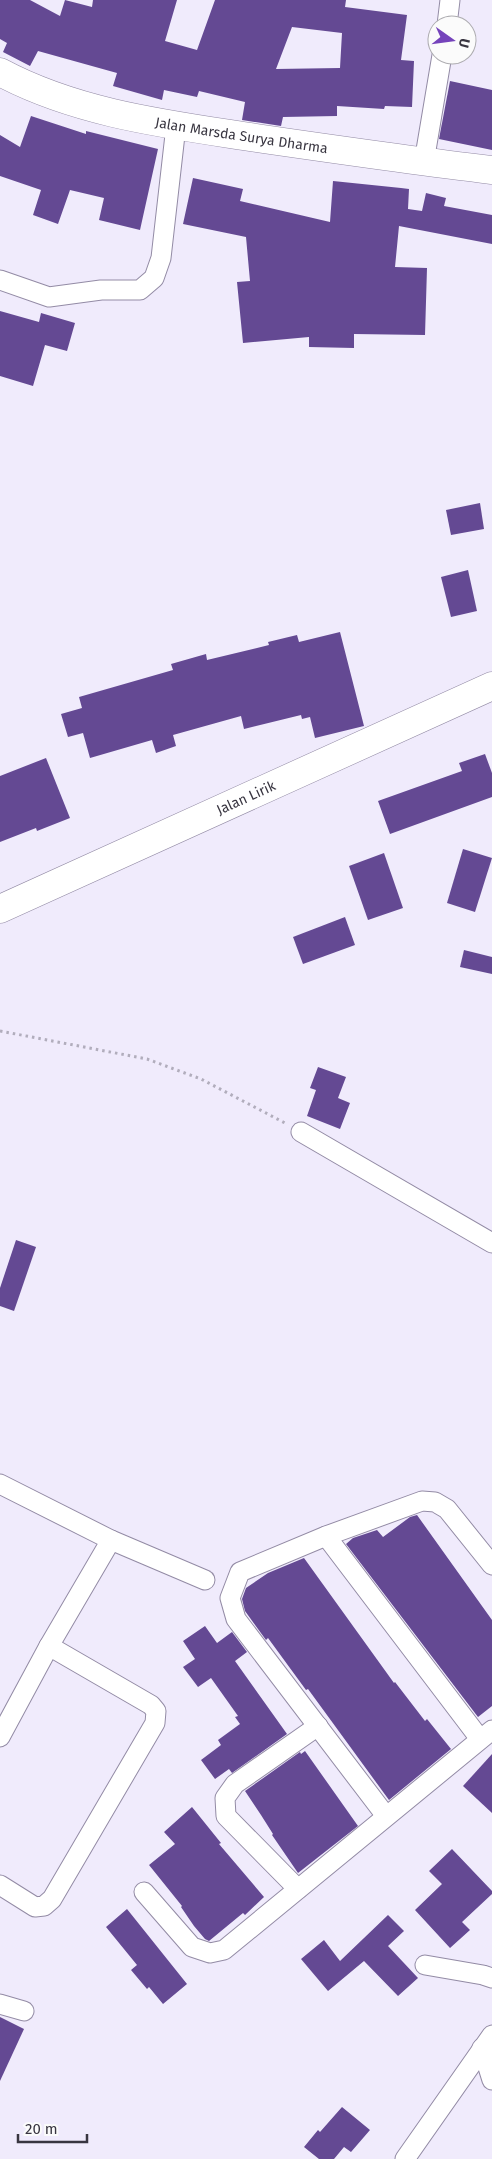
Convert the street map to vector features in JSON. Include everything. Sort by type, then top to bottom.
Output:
[{"type":"main road","name":"Jalan Marsda Surya Dharma","points":[[3,80],[60,98],[176,126],[492,170]]},
{"type":"main road","name":"Jalan Lirik","points":[[0,909],[492,686]]},
{"type":"street","points":[[448,15],[450,0]]},
{"type":"street","points":[[424,162],[440,65]]},
{"type":"street","points":[[0,280],[49,297],[101,290],[140,290],[154,278],[162,258],[176,126]]},
{"type":"street","points":[[301,1132],[492,1243]]},
{"type":"street","points":[[0,1485],[111,1540],[205,1580]]},
{"type":"street","points":[[386,1816],[236,1619],[230,1598],[240,1572],[326,1536],[422,1501],[435,1502],[447,1509],[492,1565]]},
{"type":"street","points":[[144,1892],[192,1947],[210,1953],[224,1950],[486,1734],[326,1536]]},
{"type":"street","points":[[0,1737],[111,1540]]},
{"type":"street","points":[[0,1885],[35,1907],[44,1906],[52,1899],[155,1724],[156,1711],[151,1705],[50,1646]]},
{"type":"street","points":[[298,1889],[226,1816],[225,1798],[235,1784],[318,1726]]},
{"type":"street","points":[[426,1965],[492,1978]]},
{"type":"street","points":[[0,2004],[24,2012]]},
{"type":"street","points":[[487,2041],[492,2080]]},
{"type":"street","points":[[405,2159],[487,2041]]},
{"type":"path","points":[[0,1031],[147,1059],[202,1079],[301,1132]]},
{"type":"building","points":[[0,0],[30,0],[60,16],[65,0],[92,7],[93,0],[177,0],[165,41],[197,50],[215,0],[346,0],[345,7],[407,15],[401,60],[414,61],[412,107],[385,106],[384,109],[337,106],[337,116],[283,117],[281,126],[242,120],[245,102],[199,91],[197,97],[164,90],[162,100],[113,86],[117,73],[38,51],[30,66],[3,52],[7,43],[0,39]],"holes":[[[292,27],[342,33],[340,68],[276,69]]]},
{"type":"building","points":[[450,81],[492,90],[492,150],[439,139]]},
{"type":"building","points":[[31,116],[86,134],[86,131],[158,149],[140,230],[99,220],[104,198],[70,190],[58,224],[33,215],[41,190],[0,176],[0,135],[20,147]]},
{"type":"building","points":[[193,178],[243,189],[240,201],[330,222],[333,181],[409,189],[408,209],[422,211],[426,193],[446,198],[444,206],[492,215],[492,244],[399,226],[395,267],[427,268],[425,335],[354,334],[354,348],[309,347],[309,337],[243,343],[237,282],[250,281],[246,237],[183,224]]},
{"type":"building","points":[[0,311],[39,322],[41,313],[75,323],[67,351],[45,345],[33,386],[0,376]]},
{"type":"building","points":[[480,503],[484,529],[451,535],[446,510]]},
{"type":"building","points":[[468,570],[477,611],[451,617],[441,577]]},
{"type":"building","points":[[340,632],[364,726],[315,738],[310,717],[302,719],[301,715],[244,729],[241,716],[173,735],[176,746],[156,753],[152,740],[90,758],[83,733],[68,737],[61,714],[82,708],[79,697],[173,670],[171,664],[206,654],[207,660],[269,645],[268,642],[297,635],[299,642]]},
{"type":"building","points":[[485,754],[492,773],[492,797],[390,834],[378,801],[462,771],[459,763]]},
{"type":"building","points":[[46,758],[70,818],[37,831],[36,828],[0,842],[0,776]]},
{"type":"building","points":[[463,849],[492,858],[475,912],[447,903]]},
{"type":"building","points":[[384,853],[403,908],[368,920],[349,866]]},
{"type":"building","points":[[345,917],[355,945],[303,964],[293,937]]},
{"type":"building","points":[[464,950],[492,957],[492,974],[460,967]]},
{"type":"building","points":[[318,1067],[346,1077],[338,1098],[350,1103],[340,1129],[307,1116],[316,1090],[310,1088]]},
{"type":"building","points":[[16,1240],[36,1247],[14,1311],[0,1306],[0,1288]]},
{"type":"building","points":[[417,1515],[492,1620],[492,1706],[478,1717],[346,1544],[353,1538],[377,1530],[383,1537],[410,1517]]},
{"type":"building","points":[[304,1558],[394,1683],[451,1749],[389,1800],[308,1689],[306,1690],[268,1638],[266,1640],[245,1611],[242,1599],[246,1588],[268,1573]]},
{"type":"building","points":[[205,1626],[217,1643],[232,1632],[247,1652],[235,1661],[287,1734],[232,1773],[229,1769],[215,1779],[201,1760],[221,1745],[218,1740],[240,1724],[235,1717],[238,1716],[211,1678],[198,1687],[183,1667],[195,1659],[183,1641]]},
{"type":"building","points":[[305,1751],[358,1826],[298,1873],[245,1791],[300,1752],[301,1754]]},
{"type":"building","points":[[492,1754],[492,1813],[463,1786]]},
{"type":"building","points":[[192,1807],[221,1843],[219,1844],[264,1897],[245,1915],[243,1913],[209,1941],[194,1926],[182,1906],[149,1865],[175,1844],[164,1832]]},
{"type":"building","points":[[452,1849],[492,1891],[492,1894],[462,1922],[470,1930],[450,1948],[415,1910],[442,1884],[429,1871]]},
{"type":"building","points":[[127,1909],[187,1984],[163,2004],[131,1970],[137,1965],[106,1927]]},
{"type":"building","points":[[388,1915],[404,1931],[388,1946],[418,1978],[398,1996],[364,1961],[328,1991],[301,1959],[324,1940],[340,1961]]},
{"type":"building","points":[[0,2017],[24,2029],[0,2081]]},
{"type":"building","points":[[342,2107],[370,2130],[351,2152],[344,2147],[334,2159],[319,2159],[304,2147],[318,2130],[320,2132]]}]
